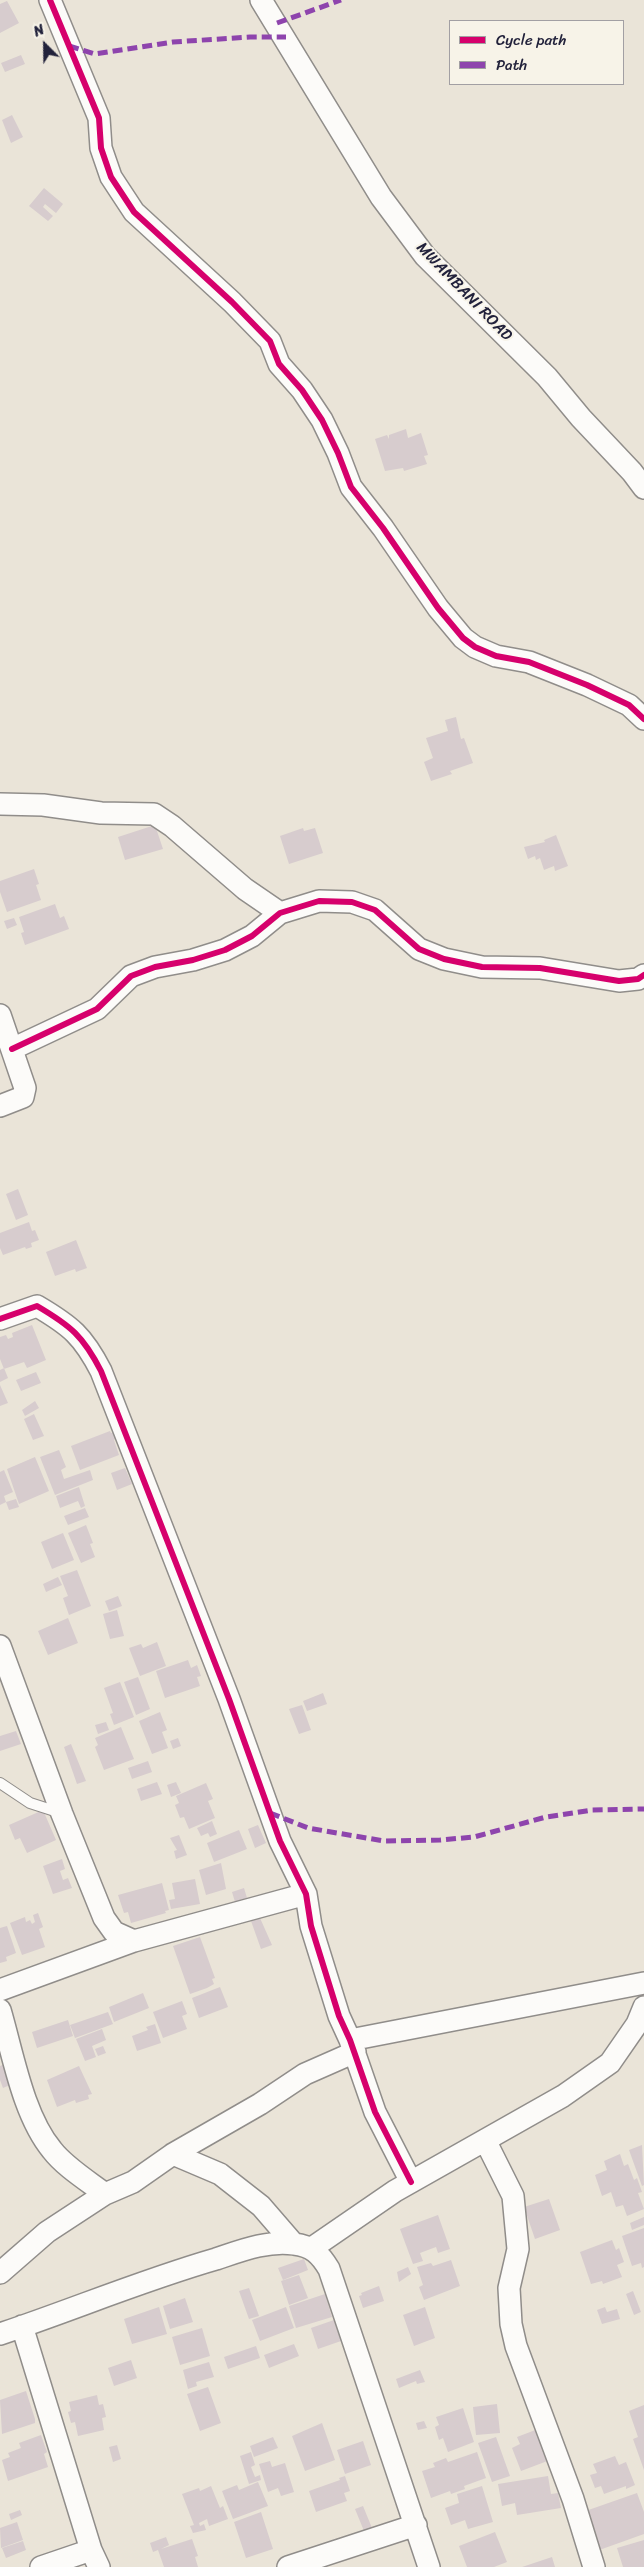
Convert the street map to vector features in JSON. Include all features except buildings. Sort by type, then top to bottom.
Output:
[{"type":"street","points":[[50,0],[99,118],[101,148],[111,177],[134,212],[232,302],[270,342],[279,364],[302,390],[322,420],[338,453],[351,487],[444,615],[463,638],[480,650],[496,656],[529,662],[587,685],[629,705],[644,719]]},
{"type":"street","name":"MWAMBANI ROAD","points":[[261,0],[381,197],[425,256],[547,377],[644,488]]},
{"type":"street","points":[[0,804],[43,805],[101,813],[154,814],[172,826],[245,889],[280,913]]},
{"type":"street","points":[[12,1049],[97,1009],[131,976],[155,967],[193,960],[225,950],[252,936],[280,913],[319,901],[352,902],[375,910],[419,949],[444,959],[482,967],[540,968],[619,981],[638,979],[644,975]]},
{"type":"street","points":[[0,1015],[25,1088],[23,1097],[0,1106]]},
{"type":"street","points":[[0,1318],[37,1306],[64,1322],[87,1344],[118,1410],[229,1699],[280,1841],[306,1894],[311,1926],[339,2016],[352,2046],[375,2112],[411,2182]]},
{"type":"street","points":[[0,1646],[62,1814],[104,1918],[114,1932],[134,1941]]},
{"type":"street","points":[[0,1990],[134,1941],[306,1894]]},
{"type":"street","points":[[0,2272],[47,2232],[105,2194],[133,2182],[173,2154],[260,2104],[352,2046],[644,1983]]},
{"type":"street","points":[[0,2334],[162,2275],[260,2246],[302,2246],[564,2096],[610,2063],[637,2024],[644,2007]]},
{"type":"street","points":[[0,2010],[28,2104],[38,2130],[52,2151],[105,2194]]},
{"type":"street","points":[[485,2140],[513,2196],[518,2249],[509,2288],[516,2346],[574,2499],[594,2567]]},
{"type":"street","points":[[173,2154],[220,2174],[262,2206],[302,2246],[321,2256],[329,2269],[429,2567]]},
{"type":"street","points":[[22,2326],[95,2559],[40,2567]]},
{"type":"street","points":[[288,2567],[416,2526]]},
{"type":"lane","points":[[0,1783],[30,1803],[62,1814]]},
{"type":"marked path","points":[[277,23],[341,0]]},
{"type":"marked path","points":[[69,46],[95,54],[173,42],[250,37],[286,37]]},
{"type":"marked path","points":[[270,1813],[308,1828],[384,1841],[474,1837],[546,1817],[592,1810],[644,1809]]},
{"type":"cycle path","points":[[50,0],[99,118],[101,148],[111,177],[134,212],[232,302],[270,341],[279,364],[302,390],[322,420],[338,453],[351,487],[383,528],[438,608],[463,638],[475,647],[496,656],[529,662],[587,685],[629,705],[644,719]]},
{"type":"cycle path","points":[[12,1049],[97,1009],[131,976],[155,967],[193,960],[225,950],[252,936],[280,913],[319,901],[352,902],[375,910],[419,949],[444,959],[482,967],[540,968],[619,981],[638,979],[644,975]]},
{"type":"cycle path","points":[[0,1319],[37,1306],[67,1326],[82,1340],[101,1371],[229,1699],[280,1841],[306,1894],[311,1926],[339,2016],[350,2040],[375,2112],[411,2182]]}]
